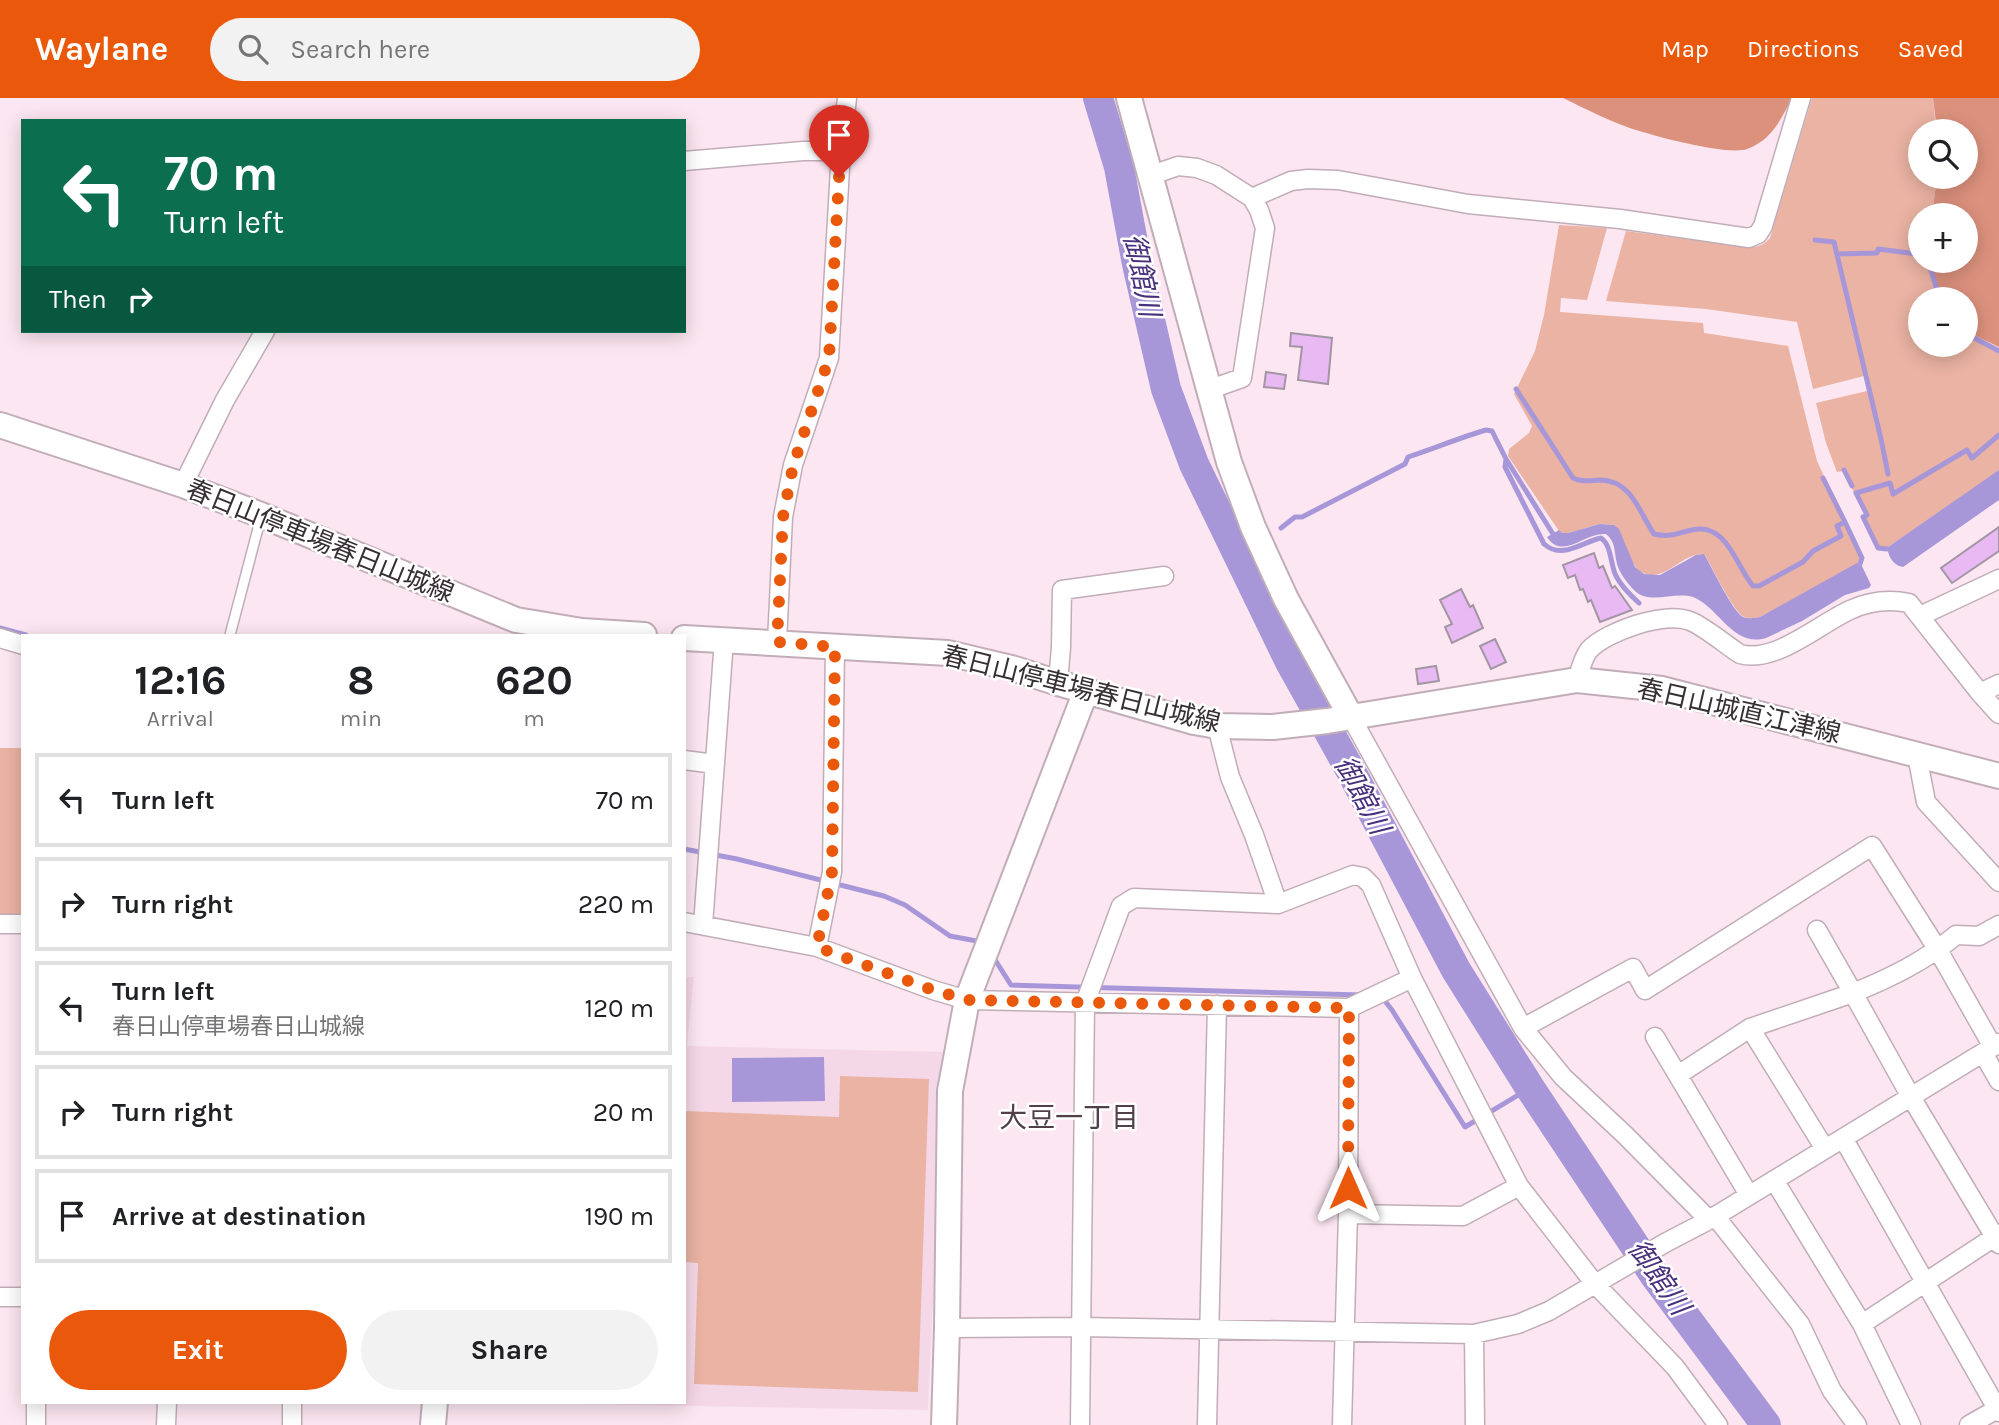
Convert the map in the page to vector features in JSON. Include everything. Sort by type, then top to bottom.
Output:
[{"type":"main road","points":[[1129,98],[1229,462],[1253,527],[1286,599],[1352,717]]},
{"type":"main road","name":"春日山停車場春日山城線","points":[[0,425],[183,485],[261,515],[515,628],[628,634]]},
{"type":"main road","name":"春日山停車場春日山城線","points":[[686,638],[948,653],[1015,669],[1194,722],[1217,726],[1273,727],[1352,717]]},
{"type":"main road","name":"春日山城直江津線","points":[[1352,717],[1577,680],[1662,688],[1999,776]]},
{"type":"main road","points":[[944,1425],[950,1091],[967,1000],[1086,691]]},
{"type":"main road","points":[[433,1425],[435,1404]]},
{"type":"street","points":[[777,642],[783,517],[793,466],[829,358],[841,151],[847,98]]},
{"type":"street","points":[[1252,198],[1291,181],[1338,180],[1468,204],[1620,219],[1749,238],[1758,234],[1763,226],[1801,98]]},
{"type":"street","points":[[686,161],[803,150],[841,151]]},
{"type":"street","points":[[1149,176],[1178,166],[1197,168],[1216,175],[1252,198],[1265,228],[1242,378],[1208,390]]},
{"type":"street","points":[[183,485],[225,400],[264,333]]},
{"type":"street","points":[[1058,683],[1062,590],[1164,576]]},
{"type":"street","points":[[1920,616],[1999,579]]},
{"type":"street","points":[[1577,680],[1587,653],[1598,642],[1632,625],[1669,618],[1689,621],[1740,654],[1750,657],[1769,654],[1850,610],[1892,600],[1909,603],[1999,714]]},
{"type":"street","points":[[0,638],[21,644]]},
{"type":"street","points":[[703,925],[724,640]]},
{"type":"street","points":[[817,947],[832,872],[835,647]]},
{"type":"street","points":[[1980,693],[1999,684]]},
{"type":"street","points":[[1352,717],[1523,1028],[1563,1077],[1712,1218],[1800,1324],[1832,1391],[1857,1425]]},
{"type":"street","points":[[1217,726],[1230,777],[1278,904]]},
{"type":"street","points":[[1917,755],[1926,802],[1999,882]]},
{"type":"street","points":[[686,760],[715,764]]},
{"type":"street","points":[[1523,1028],[1633,968],[1645,990],[1872,846],[1938,950],[1992,1048],[1999,1081]]},
{"type":"street","points":[[1080,1425],[1086,1003],[1121,906],[1135,898],[1278,904],[1353,875],[1363,877],[1371,885],[1412,978],[1519,1186],[1595,1284],[1675,1367],[1718,1425]]},
{"type":"street","points":[[686,922],[817,947],[967,1000],[1349,1008],[1412,978]]},
{"type":"street","points":[[0,924],[21,924]]},
{"type":"street","points":[[1678,1075],[1751,1028],[1885,981],[1938,950],[1956,935],[1979,936],[1999,925]]},
{"type":"street","points":[[1817,930],[1911,1097],[1998,1238],[1862,1324]]},
{"type":"street","points":[[1207,1425],[1217,1005]]},
{"type":"street","points":[[1342,1425],[1348,1214],[1349,1008]]},
{"type":"street","points":[[1751,1028],[1825,1149]]},
{"type":"street","points":[[1655,1037],[1749,1195]]},
{"type":"street","points":[[947,1328],[1081,1327],[1474,1334],[1518,1324],[1549,1311],[1712,1218],[1992,1048]]},
{"type":"street","points":[[1843,1138],[1998,1409],[1969,1425]]},
{"type":"street","points":[[1774,1180],[1862,1324],[1910,1425]]},
{"type":"street","points":[[1348,1214],[1463,1216],[1519,1186]]},
{"type":"street","points":[[0,1297],[21,1297]]},
{"type":"street","points":[[1474,1334],[1475,1425]]},
{"type":"street","points":[[36,1404],[36,1425]]},
{"type":"street","points":[[166,1425],[167,1404]]},
{"type":"street","points":[[292,1404],[292,1425]]},
{"type":"lane","points":[[230,634],[261,515]]},
{"type":"shaded area","points":[[1563,98],[1792,98],[1780,121],[1763,140],[1747,149],[1723,150],[1638,131]]},
{"type":"shaded area","points":[[1812,98],[1933,98],[1935,119],[1908,119],[1908,189],[1935,189],[1934,203],[1908,203],[1908,273],[1933,273],[1938,287],[1908,287],[1908,357],[1978,357],[1978,338],[1999,348],[1999,471],[1888,547],[1879,547],[1843,471],[1837,472],[1816,403],[1867,391],[1864,376],[1813,389],[1797,322],[1706,309],[1606,301],[1626,231],[1743,247],[1758,246],[1770,238]]},
{"type":"shaded area","points":[[1933,98],[1999,98],[1999,347],[1978,337],[1978,287],[1938,287],[1933,273],[1978,273],[1978,203],[1934,203],[1935,189],[1978,189],[1978,119],[1936,119]]},
{"type":"shaded area","points":[[1559,225],[1607,228],[1587,300],[1561,298],[1560,312],[1703,323],[1704,333],[1788,346],[1817,461],[1861,557],[1857,564],[1760,617],[1748,618],[1740,614],[1735,607],[1705,555],[1689,557],[1660,574],[1652,575],[1643,573],[1634,564],[1614,525],[1600,524],[1563,534],[1559,531],[1508,456],[1509,449],[1529,433],[1532,426],[1514,394],[1535,351],[1544,315]]},
{"type":"shaded area","points":[[1999,470],[1999,500],[1903,567],[1892,560],[1888,547]]},
{"type":"shaded area","points":[[1600,524],[1614,525],[1619,529],[1635,567],[1644,574],[1660,575],[1696,555],[1704,554],[1733,606],[1745,618],[1760,617],[1857,563],[1861,564],[1871,585],[1845,595],[1802,621],[1766,638],[1754,640],[1735,632],[1711,609],[1693,597],[1648,597],[1635,591],[1620,571],[1613,544],[1606,534],[1567,546],[1553,544],[1547,537],[1559,530],[1568,533]]},
{"type":"shaded area","points":[[0,748],[21,748],[21,914],[0,914]]},
{"type":"shaded area","points":[[686,977],[694,977],[687,1046],[944,1052],[928,1410],[578,1404],[686,1404]]},
{"type":"shaded area","points":[[824,1057],[825,1101],[732,1102],[732,1058]]},
{"type":"shaded area","points":[[840,1076],[929,1079],[918,1392],[694,1384],[698,1263],[686,1262],[686,1111],[839,1117]]},
{"type":"building","points":[[1291,333],[1332,338],[1328,384],[1298,380],[1302,347],[1290,346]]},
{"type":"building","points":[[1266,372],[1286,375],[1284,389],[1264,387]]},
{"type":"building","points":[[1999,527],[1999,551],[1952,583],[1941,568]]},
{"type":"building","points":[[1594,553],[1599,568],[1603,566],[1612,588],[1615,586],[1632,610],[1600,622],[1591,600],[1588,602],[1583,589],[1580,590],[1575,575],[1568,578],[1563,565]]},
{"type":"building","points":[[1461,589],[1470,607],[1473,605],[1483,628],[1452,643],[1445,627],[1452,624],[1440,600]]},
{"type":"building","points":[[1495,639],[1506,662],[1491,669],[1480,646]]},
{"type":"building","points":[[1436,666],[1439,681],[1418,684],[1416,669]]},
{"type":"waterway","name":"御館川","points":[[1098,98],[1119,167],[1137,264],[1166,389],[1194,464],[1290,662],[1456,970],[1530,1088],[1655,1276],[1766,1425]]},
{"type":"waterway","points":[[1815,240],[1834,242],[1888,474]]},
{"type":"waterway","points":[[1837,254],[1877,253],[1878,249],[1908,253]]},
{"type":"waterway","points":[[1932,273],[1936,287]]},
{"type":"waterway","points":[[1978,340],[1999,351]]},
{"type":"waterway","points":[[1516,389],[1573,478],[1583,481],[1601,480],[1620,486],[1633,499],[1654,534],[1670,535],[1704,529],[1714,533],[1729,547],[1753,586],[1759,586],[1803,562],[1813,551],[1841,536],[1837,526],[1845,522],[1862,558],[1860,564]]},
{"type":"waterway","points":[[1281,528],[1295,517],[1302,517],[1405,464],[1408,457],[1486,430],[1492,431],[1506,459],[1553,534]]},
{"type":"waterway","points":[[1887,549],[1878,548],[1863,517],[1867,515],[1856,493],[1890,483],[1893,494],[1967,450],[1972,458],[1999,435]]},
{"type":"waterway","points":[[1506,459],[1505,467],[1544,544],[1565,550],[1601,538],[1607,546],[1616,576],[1626,591],[1639,603]]},
{"type":"waterway","points":[[1844,470],[1852,486]]},
{"type":"waterway","points":[[1823,478],[1845,522]]},
{"type":"waterway","points":[[0,628],[22,634]]},
{"type":"waterway","points":[[686,849],[737,859],[884,896],[905,905],[950,936],[982,942]]},
{"type":"waterway","points":[[992,955],[1011,985],[1361,995]]},
{"type":"waterway","points":[[1381,996],[1465,1127],[1530,1088]]},
{"type":"district","name":"大豆一丁目","points":[[1069,1117]]},
{"type":"route","points":[[839,177],[829,358],[793,466],[783,517],[777,642],[835,647],[832,872],[817,947],[967,1000],[1349,1008],[1348,1188]]}]
